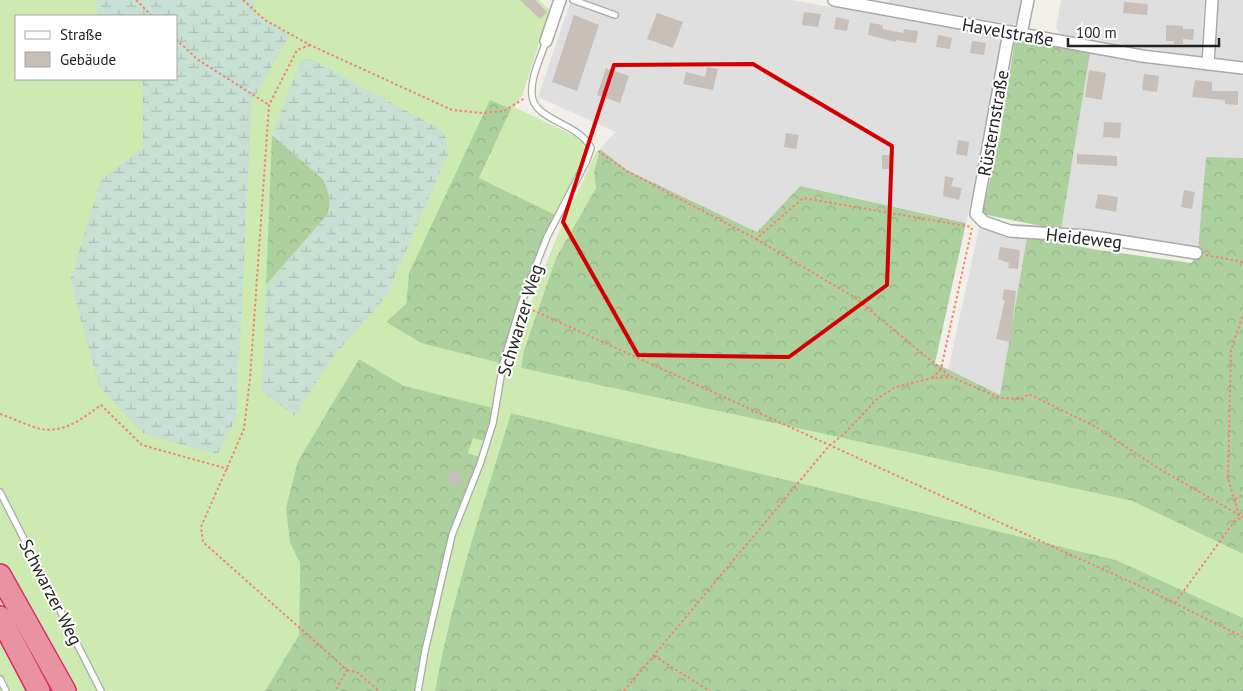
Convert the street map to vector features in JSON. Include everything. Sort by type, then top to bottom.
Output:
[{"type":"highway","points":[[0,575],[65,691]]},
{"type":"highway","points":[[0,617],[39,691]]},
{"type":"street","name":"Havelstraße","points":[[834,0],[881,4],[1015,33],[1142,56],[1243,68]]},
{"type":"street","name":"Rüsternstraße","points":[[976,214],[1015,33],[1028,0]]},
{"type":"street","points":[[1208,64],[1212,0]]},
{"type":"street","points":[[546,41],[557,3]]},
{"type":"street","name":"Heideweg","points":[[976,214],[984,222],[1010,231],[1087,236],[1196,253]]},
{"type":"lane","points":[[573,0],[615,15]]},
{"type":"lane","points":[[546,41],[532,94],[534,102],[542,112],[586,138],[591,148]]},
{"type":"lane","name":"Schwarzer Weg","points":[[418,691],[424,651],[452,535],[480,464],[493,423],[503,364],[521,304],[547,237],[588,160],[591,148]]},
{"type":"lane","name":"Schwarzer Weg","points":[[0,492],[101,691]]},
{"type":"lane","points":[[0,679],[6,691]]},
{"type":"path","points":[[136,0],[151,15]]},
{"type":"path","points":[[243,0],[265,20],[310,45],[452,110],[482,114],[504,111],[532,94]]},
{"type":"path","points":[[178,41],[197,59],[269,105]]},
{"type":"path","points":[[310,45],[297,50],[269,105],[250,380],[244,430],[201,527],[203,542],[347,670],[358,673],[379,691]]},
{"type":"path","points":[[591,148],[627,171],[756,239],[854,298],[951,377],[1000,398],[1022,399],[1029,394],[1096,427],[1158,468],[1243,517]]},
{"type":"path","points":[[756,239],[803,198],[972,227]]},
{"type":"path","points":[[932,378],[941,369],[976,214]]},
{"type":"path","points":[[1196,253],[1243,262]]},
{"type":"path","points":[[521,304],[1175,603],[1243,637]]},
{"type":"path","points":[[1175,603],[1234,522],[1240,518],[1228,478],[1231,350],[1243,314]]},
{"type":"path","points":[[624,691],[830,446],[878,398],[896,386],[932,378],[951,377]]},
{"type":"path","points":[[0,414],[39,428],[57,428],[77,424],[101,405],[142,445],[228,469]]},
{"type":"path","points":[[1235,499],[1243,494]]},
{"type":"path","points":[[654,656],[710,691]]},
{"type":"path","points":[[335,691],[347,670]]},
{"type":"highlighted area","points":[[753,64],[892,146],[887,285],[789,357],[638,355],[563,222],[614,65]]},
{"type":"shaded area","points":[[571,0],[791,0],[1002,37],[985,134],[966,223],[800,186],[757,232],[627,170],[600,149],[616,132],[538,97]]},
{"type":"shaded area","points":[[889,0],[1023,0],[1019,22],[1014,25],[889,3]]},
{"type":"shaded area","points":[[1061,0],[1204,0],[1201,57],[1060,34],[1056,28]]},
{"type":"shaded area","points":[[1217,0],[1243,0],[1243,61],[1216,59]]},
{"type":"shaded area","points":[[1090,53],[1167,66],[1243,75],[1243,158],[1206,158],[1198,249],[1061,230]]},
{"type":"shaded area","points":[[979,228],[1027,237],[1000,396],[948,371]]},
{"type":"green space","points":[[0,0],[539,0],[550,10],[522,96],[514,107],[577,137],[582,141],[586,151],[556,215],[479,178],[511,109],[409,273],[406,304],[386,322],[421,343],[510,365],[551,251],[596,152],[600,149],[594,172],[596,188],[556,258],[524,350],[521,368],[1132,501],[1243,554],[1243,618],[1116,560],[511,413],[459,586],[435,691],[415,691],[442,573],[479,458],[468,454],[473,437],[484,441],[493,409],[404,386],[359,359],[298,461],[290,543],[300,563],[299,635],[265,691],[0,691]]},
{"type":"green space","points":[[95,0],[253,0],[254,13],[290,35],[252,101],[236,419],[217,455],[142,433],[99,386],[70,280],[101,180],[143,147],[143,80],[178,80],[178,15],[98,15]]},
{"type":"green space","points":[[1015,39],[1090,53],[1061,230],[982,214],[1000,136]]},
{"type":"green space","points":[[311,59],[440,129],[447,140],[448,154],[387,295],[330,361],[295,416],[262,391],[266,286],[328,214],[330,198],[324,180],[272,135],[301,60]]},
{"type":"green space","points":[[490,100],[511,109],[479,178],[556,215],[537,254],[500,363],[421,343],[386,322],[406,304],[409,273]]},
{"type":"green space","points":[[272,135],[324,180],[330,198],[328,214],[266,285]]},
{"type":"green space","points":[[600,149],[627,170],[757,232],[800,186],[966,223],[935,363],[1000,395],[1027,237],[1098,250],[1192,263],[1198,249],[1206,157],[1243,158],[1243,554],[1132,501],[521,368],[524,350],[556,258],[596,188],[594,172]]},
{"type":"green space","points":[[359,359],[404,386],[493,408],[484,441],[473,438],[468,453],[479,457],[451,544],[435,602],[415,691],[265,691],[299,635],[300,563],[290,543],[286,508],[298,461]]},
{"type":"green space","points":[[511,413],[1116,560],[1243,618],[1243,691],[435,691],[459,586]]},
{"type":"building","points":[[520,0],[535,0],[547,12],[540,19]]},
{"type":"building","points":[[1124,2],[1148,4],[1147,15],[1123,13]]},
{"type":"building","points":[[804,12],[821,14],[818,27],[802,25]]},
{"type":"building","points":[[657,13],[683,22],[673,48],[647,39]]},
{"type":"building","points":[[574,15],[599,25],[577,91],[552,82]]},
{"type":"building","points":[[836,17],[849,20],[847,31],[834,29]]},
{"type":"building","points":[[870,23],[883,25],[883,29],[903,33],[904,29],[918,31],[916,43],[896,40],[896,42],[868,35]]},
{"type":"building","points":[[1166,25],[1183,26],[1183,29],[1194,29],[1193,40],[1183,39],[1183,44],[1174,44],[1174,41],[1166,41]]},
{"type":"building","points":[[938,35],[952,38],[950,49],[936,47]]},
{"type":"building","points":[[972,41],[986,43],[984,55],[970,53]]},
{"type":"building","points":[[707,67],[718,69],[713,90],[683,84],[686,72],[705,77]]},
{"type":"building","points":[[606,68],[629,76],[620,103],[597,95]]},
{"type":"building","points":[[1089,70],[1106,73],[1102,100],[1085,97]]},
{"type":"building","points":[[1144,74],[1159,76],[1157,92],[1142,90]]},
{"type":"building","points":[[1195,80],[1212,82],[1212,91],[1238,91],[1238,105],[1225,104],[1225,100],[1192,97]]},
{"type":"building","points":[[1104,122],[1121,123],[1120,138],[1103,137]]},
{"type":"building","points":[[786,133],[799,135],[796,149],[784,147]]},
{"type":"building","points":[[958,140],[969,142],[967,156],[956,154]]},
{"type":"building","points":[[1077,154],[1117,156],[1117,166],[1077,164]]},
{"type":"building","points":[[882,155],[891,155],[890,169],[882,169]]},
{"type":"building","points":[[945,176],[954,178],[951,186],[962,188],[959,200],[943,196]]},
{"type":"building","points":[[1184,190],[1195,192],[1192,209],[1181,207]]},
{"type":"building","points":[[1098,194],[1118,197],[1116,212],[1095,208]]},
{"type":"building","points":[[1000,247],[1020,250],[1018,269],[1008,268],[1009,263],[998,259]]},
{"type":"building","points":[[1004,289],[1016,291],[1010,342],[996,339],[1005,300],[1002,300]]},
{"type":"building","points":[[451,471],[462,475],[458,486],[447,481]]}]
